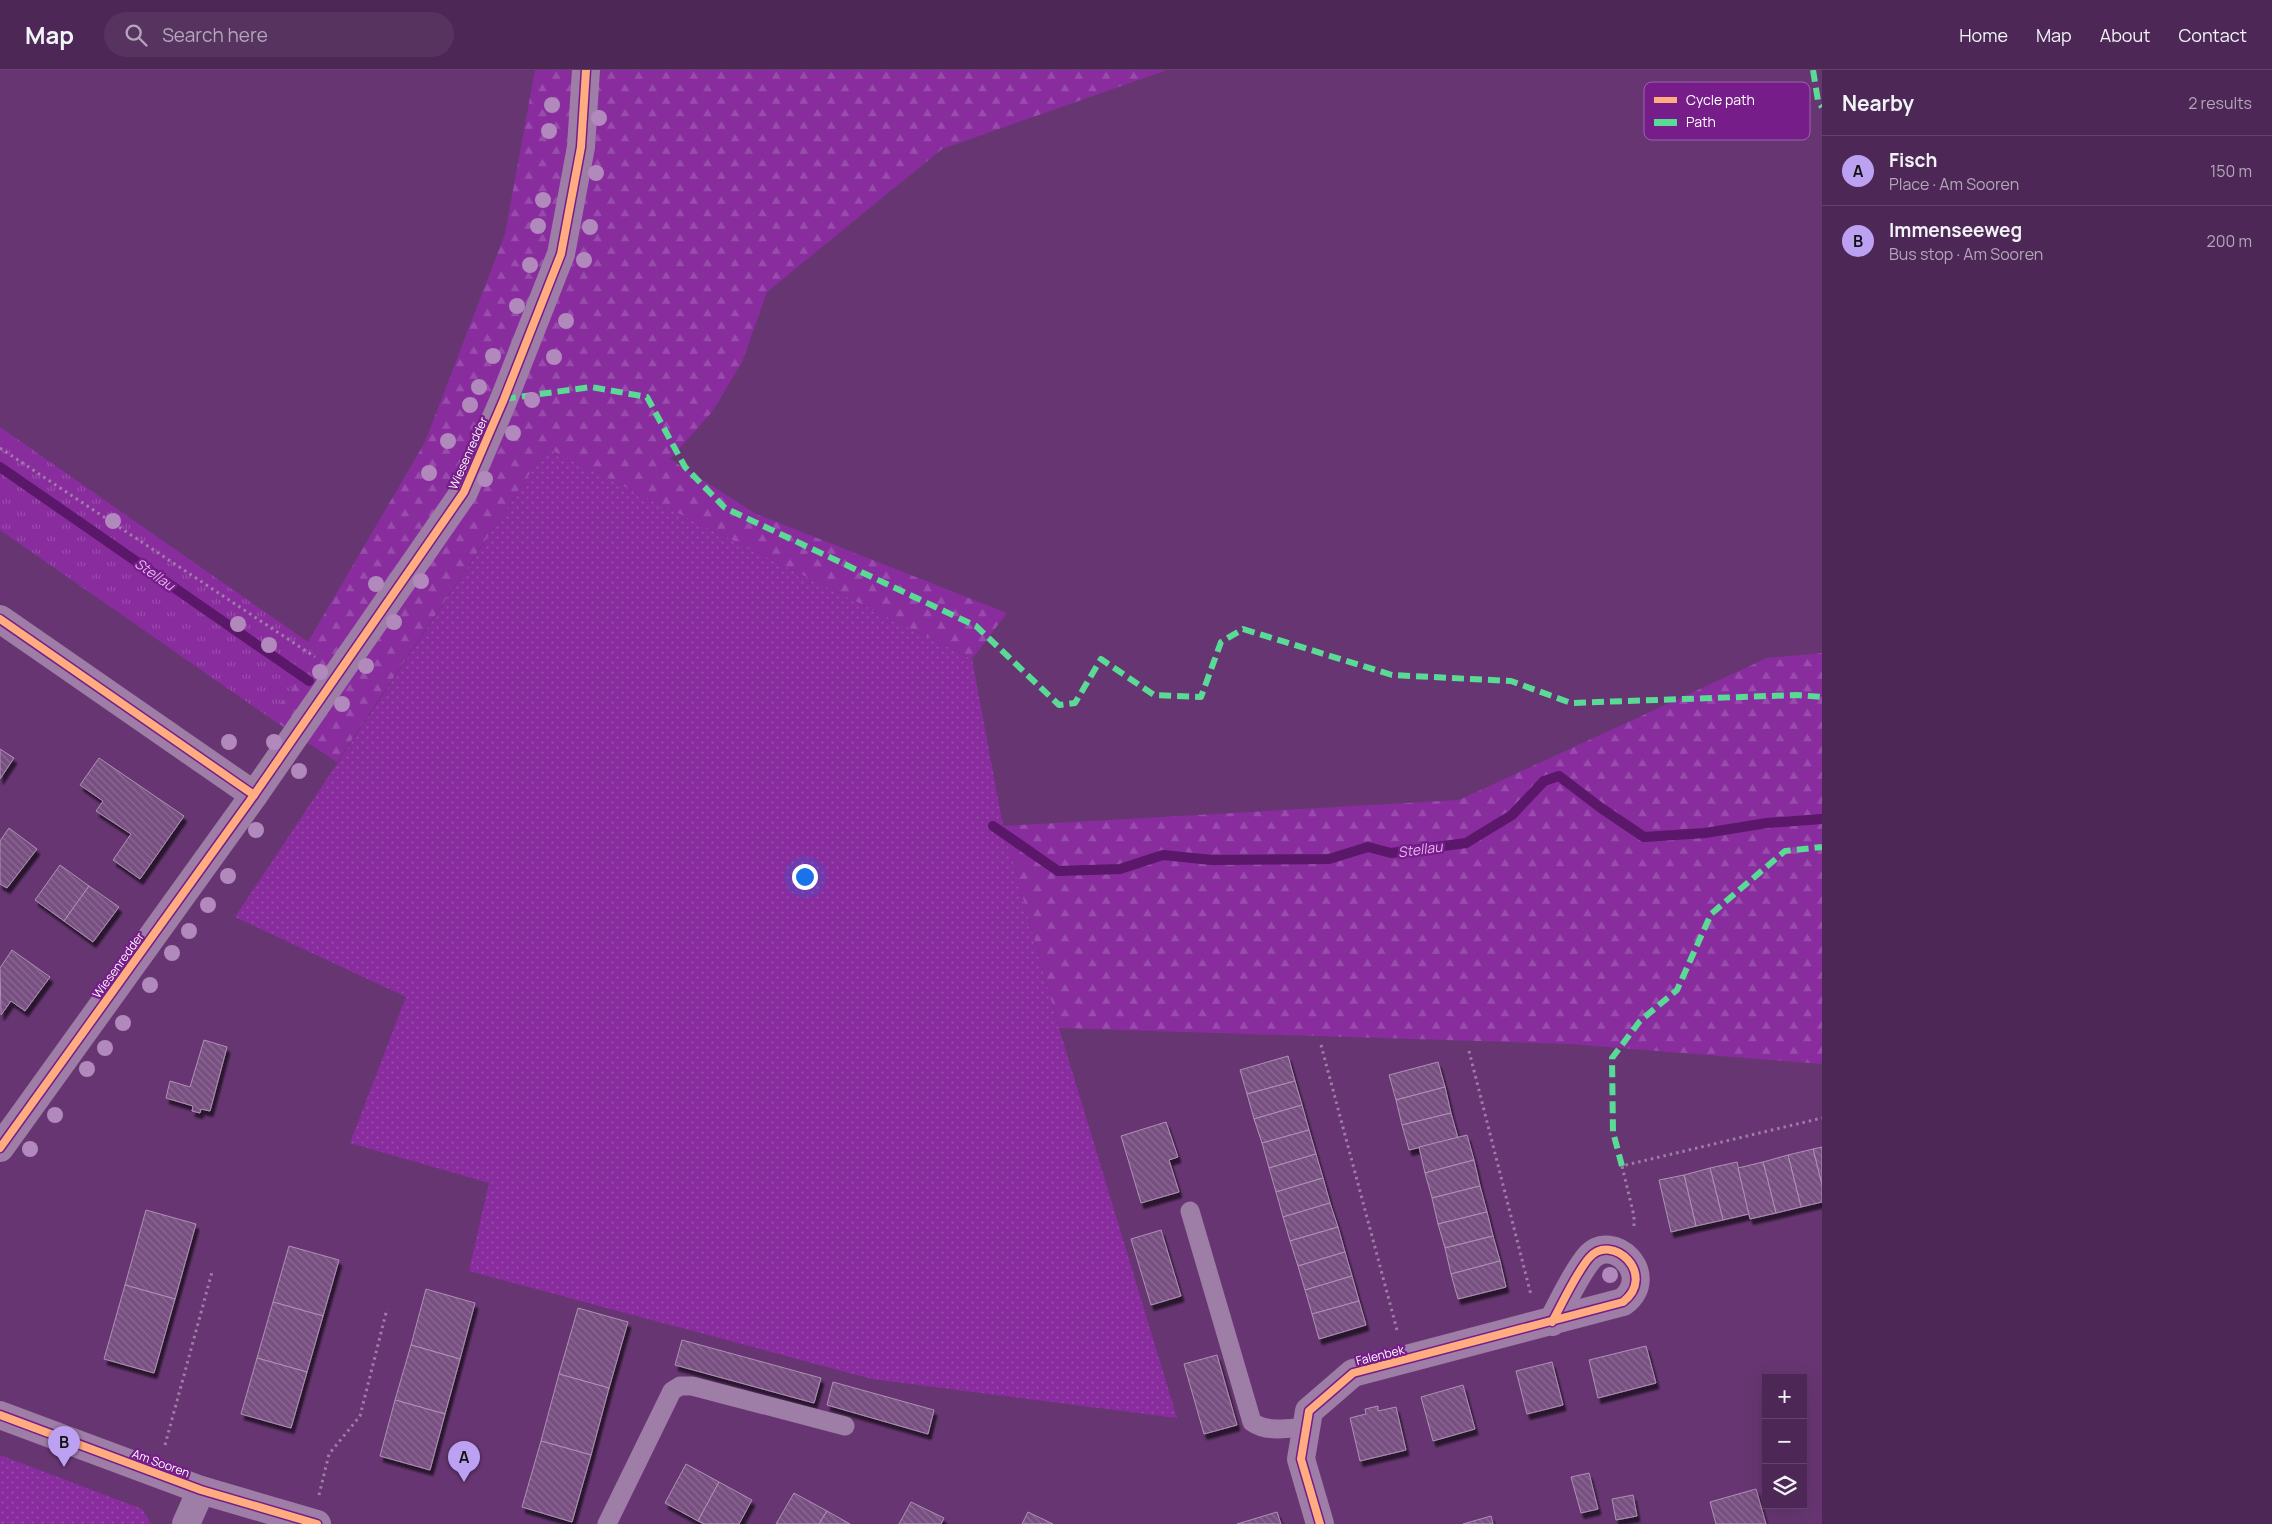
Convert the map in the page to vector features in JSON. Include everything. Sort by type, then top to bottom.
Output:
[{"type":"street","name":"Wiesenredder","points":[[0,1148],[254,795],[464,492],[504,399],[561,254],[581,147],[586,70]]},
{"type":"street","points":[[0,619],[254,795]]},
{"type":"street","points":[[1545,1324],[1589,1258],[1604,1250],[1613,1251],[1629,1259],[1634,1267]]},
{"type":"street","name":"Falenbek","points":[[1320,1524],[1301,1459],[1309,1411],[1353,1373],[1623,1302],[1629,1297],[1636,1283],[1634,1267]]},
{"type":"street","name":"Am Sooren","points":[[0,1415],[201,1490],[315,1523]]},
{"type":"street","points":[[186,1524],[201,1490]]},
{"type":"lane","points":[[1190,1212],[1252,1422],[1258,1427],[1268,1428],[1307,1427]]},
{"type":"lane","points":[[607,1524],[672,1392],[680,1386],[692,1386],[845,1426]]},
{"type":"path","points":[[0,448],[338,672]]},
{"type":"path","points":[[1321,1045],[1405,1360]]},
{"type":"path","points":[[1469,1051],[1545,1324]]},
{"type":"path","points":[[1634,1267],[1634,1216],[1622,1166],[1822,1118]]},
{"type":"path","points":[[157,1474],[212,1272]]},
{"type":"path","points":[[315,1523],[329,1454],[360,1416],[387,1309]]},
{"type":"green space","points":[[535,70],[1167,70],[942,149],[767,292],[742,362],[712,412],[670,459],[756,514],[1007,613],[972,659],[547,448],[337,762],[270,718],[313,656],[308,642],[425,442],[505,234]]},
{"type":"green space","points":[[0,427],[308,642],[313,656],[270,718],[0,530]]},
{"type":"green space","points":[[547,448],[972,659],[1003,826],[1059,1028],[1177,1418],[872,1379],[469,1271],[489,1183],[350,1143],[406,997],[235,917]]},
{"type":"green space","points":[[1822,653],[1822,1064],[1570,1044],[1059,1028],[1003,826],[1459,800],[1767,658]]},
{"type":"green space","points":[[0,1455],[142,1509],[151,1524],[0,1524]]},
{"type":"building","points":[[0,749],[14,758],[0,779]]},
{"type":"building","points":[[99,758],[184,816],[140,879],[113,860],[131,834],[96,811],[103,801],[80,785]]},
{"type":"building","points":[[9,828],[37,849],[7,888],[0,884],[0,841]]},
{"type":"building","points":[[60,865],[89,886],[64,921],[35,900]]},
{"type":"building","points":[[89,886],[119,907],[93,942],[64,921]]},
{"type":"building","points":[[12,950],[50,977],[25,1011],[11,1001],[1,1015],[0,968]]},
{"type":"building","points":[[204,1040],[227,1047],[210,1111],[201,1109],[200,1113],[192,1111],[193,1106],[166,1098],[170,1081],[190,1087]]},
{"type":"building","points":[[1288,1056],[1295,1081],[1247,1094],[1240,1070]]},
{"type":"building","points":[[1438,1062],[1445,1087],[1396,1100],[1389,1075]]},
{"type":"building","points":[[1295,1081],[1302,1105],[1254,1119],[1247,1094]]},
{"type":"building","points":[[1445,1087],[1451,1113],[1402,1125],[1396,1100]]},
{"type":"building","points":[[1302,1105],[1309,1130],[1262,1143],[1254,1119]]},
{"type":"building","points":[[1451,1113],[1458,1138],[1409,1150],[1402,1125]]},
{"type":"building","points":[[1166,1122],[1178,1157],[1169,1160],[1179,1192],[1141,1203],[1121,1136]]},
{"type":"building","points":[[1309,1130],[1316,1154],[1269,1168],[1262,1143]]},
{"type":"building","points":[[1467,1135],[1474,1160],[1425,1173],[1419,1147]]},
{"type":"building","points":[[1822,1147],[1822,1185],[1813,1149]]},
{"type":"building","points":[[1813,1149],[1822,1185],[1822,1202],[1801,1207],[1788,1155]]},
{"type":"building","points":[[1316,1154],[1323,1178],[1276,1192],[1269,1168]]},
{"type":"building","points":[[1788,1155],[1801,1207],[1776,1213],[1763,1162]]},
{"type":"building","points":[[1474,1160],[1480,1186],[1432,1198],[1425,1173]]},
{"type":"building","points":[[1737,1162],[1749,1214],[1723,1220],[1710,1168]]},
{"type":"building","points":[[1763,1162],[1776,1213],[1750,1219],[1738,1168]]},
{"type":"building","points":[[1710,1168],[1723,1220],[1696,1226],[1684,1175]]},
{"type":"building","points":[[1684,1175],[1696,1226],[1671,1232],[1659,1180]]},
{"type":"building","points":[[1323,1178],[1330,1203],[1283,1217],[1276,1192]]},
{"type":"building","points":[[1480,1186],[1487,1212],[1438,1224],[1432,1198]]},
{"type":"building","points":[[1330,1203],[1338,1227],[1290,1241],[1283,1217]]},
{"type":"building","points":[[146,1210],[196,1224],[175,1299],[125,1285]]},
{"type":"building","points":[[1487,1212],[1493,1236],[1445,1248],[1438,1224]]},
{"type":"building","points":[[1338,1227],[1345,1252],[1298,1266],[1290,1241]]},
{"type":"building","points":[[1161,1230],[1181,1296],[1151,1305],[1131,1239]]},
{"type":"building","points":[[1493,1236],[1500,1261],[1451,1274],[1445,1248]]},
{"type":"building","points":[[289,1246],[339,1260],[323,1316],[273,1302]]},
{"type":"building","points":[[1345,1252],[1352,1276],[1305,1290],[1298,1266]]},
{"type":"building","points":[[1500,1261],[1506,1287],[1458,1299],[1451,1274]]},
{"type":"building","points":[[1352,1276],[1359,1301],[1312,1314],[1305,1290]]},
{"type":"building","points":[[125,1285],[175,1299],[154,1373],[104,1359]]},
{"type":"building","points":[[426,1289],[475,1303],[460,1359],[411,1345]]},
{"type":"building","points":[[1359,1301],[1366,1325],[1319,1339],[1312,1314]]},
{"type":"building","points":[[273,1302],[323,1316],[307,1372],[257,1358]]},
{"type":"building","points":[[578,1308],[628,1322],[609,1388],[559,1374]]},
{"type":"building","points":[[682,1340],[821,1378],[814,1403],[675,1365]]},
{"type":"building","points":[[411,1345],[460,1359],[445,1414],[395,1400]]},
{"type":"building","points":[[1646,1346],[1656,1383],[1598,1398],[1589,1360]]},
{"type":"building","points":[[1217,1355],[1237,1425],[1204,1434],[1184,1364]]},
{"type":"building","points":[[257,1358],[307,1372],[291,1428],[241,1414]]},
{"type":"building","points":[[1552,1362],[1563,1405],[1527,1414],[1516,1371]]},
{"type":"building","points":[[559,1374],[609,1388],[591,1455],[541,1441]]},
{"type":"building","points":[[833,1382],[934,1410],[928,1434],[827,1405]]},
{"type":"building","points":[[1463,1385],[1475,1429],[1433,1441],[1421,1397]]},
{"type":"building","points":[[395,1400],[445,1414],[430,1470],[380,1456]]},
{"type":"building","points":[[1378,1406],[1378,1411],[1396,1407],[1406,1450],[1360,1461],[1350,1418],[1366,1414],[1365,1409]]},
{"type":"building","points":[[541,1441],[591,1455],[572,1522],[522,1507]]},
{"type":"building","points":[[686,1464],[719,1482],[698,1521],[665,1503]]},
{"type":"building","points":[[1589,1473],[1598,1509],[1581,1513],[1571,1477]]},
{"type":"building","points":[[719,1482],[752,1500],[739,1524],[704,1524],[698,1521]]},
{"type":"building","points":[[1756,1489],[1766,1524],[1716,1524],[1710,1502]]},
{"type":"building","points":[[794,1493],[827,1511],[819,1524],[776,1524]]},
{"type":"building","points":[[1633,1495],[1637,1516],[1616,1520],[1612,1499]]},
{"type":"building","points":[[911,1502],[944,1518],[941,1524],[899,1524]]},
{"type":"building","points":[[827,1511],[850,1524],[819,1524]]},
{"type":"building","points":[[1028,1512],[1053,1524],[1022,1524]]},
{"type":"building","points":[[1277,1512],[1281,1524],[1237,1524]]},
{"type":"building","points":[[1491,1516],[1493,1524],[1463,1524]]},
{"type":"waterway","name":"Stellau","points":[[0,467],[309,681]]},
{"type":"waterway","name":"Stellau","points":[[993,826],[1058,871],[1120,869],[1163,855],[1212,860],[1329,859],[1368,847],[1391,853],[1466,843],[1512,815],[1544,781],[1559,776],[1601,808],[1644,837],[1705,833],[1767,823],[1822,819]]},
{"type":"marked path","points":[[1813,70],[1818,101],[1822,107]]},
{"type":"marked path","points":[[504,399],[591,387],[647,397],[685,467],[725,508],[976,626],[1059,705],[1075,703],[1101,659],[1154,695],[1201,697],[1221,642],[1243,629],[1392,675],[1511,681],[1571,703],[1797,695],[1822,697]]},
{"type":"marked path","points":[[1622,1166],[1613,1132],[1612,1058],[1640,1021],[1677,990],[1711,914],[1785,851],[1822,847]]},
{"type":"cycle path","points":[[0,1148],[254,795],[464,492],[504,399],[561,254],[581,147],[586,70]]},
{"type":"cycle path","points":[[0,619],[254,795]]},
{"type":"cycle path","points":[[1320,1524],[1301,1459],[1309,1411],[1353,1373],[1623,1302],[1633,1291],[1636,1280],[1634,1269],[1628,1260],[1619,1253],[1609,1250],[1599,1251],[1589,1258],[1574,1280],[1556,1315],[1552,1322]]},
{"type":"cycle path","points":[[0,1415],[201,1490],[317,1524]]},
{"type":"place","name":"Immenseeweg","points":[[64,1467]]},
{"type":"place","name":"Fisch","points":[[464,1482]]}]
